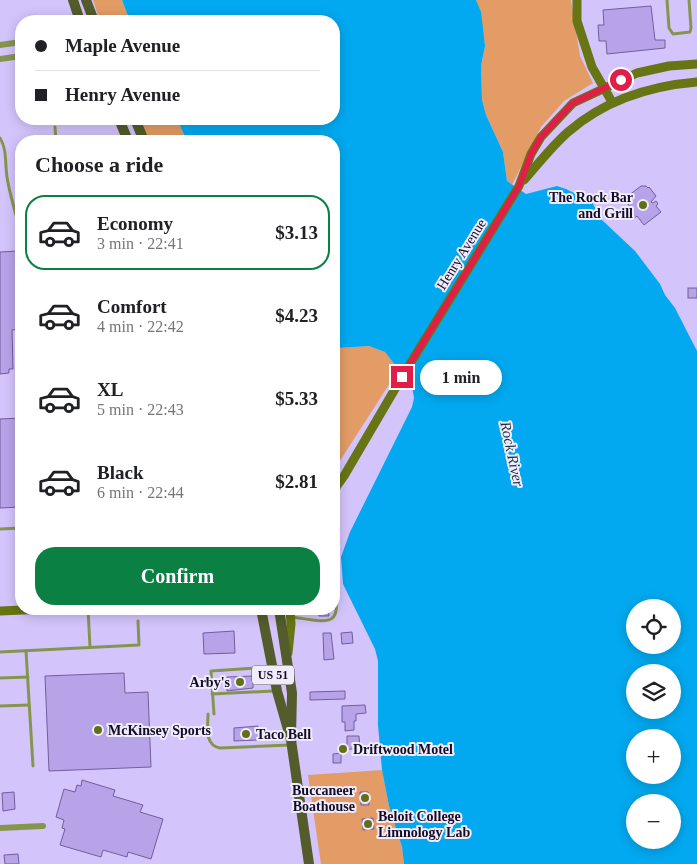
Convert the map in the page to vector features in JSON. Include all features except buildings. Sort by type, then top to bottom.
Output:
[{"type":"main road","points":[[73,0],[78,15]]},
{"type":"main road","points":[[86,0],[92,15]]},
{"type":"main road","name":"US 51","points":[[262,615],[277,691],[291,742],[309,864]]},
{"type":"main road","name":"US 51","points":[[280,615],[288,656],[293,702],[291,742]]},
{"type":"street","points":[[577,0],[577,21],[592,67],[612,102]]},
{"type":"street","points":[[0,45],[15,43]]},
{"type":"street","points":[[0,59],[15,57]]},
{"type":"street","points":[[519,186],[531,154],[541,137],[573,103],[643,71],[669,66],[697,64]]},
{"type":"street","points":[[519,186],[566,133],[592,112],[634,93],[697,82]]},
{"type":"street","name":"Henry Avenue","points":[[340,481],[519,186]]},
{"type":"street","points":[[0,611],[15,610]]},
{"type":"street","points":[[288,656],[290,615]]},
{"type":"street","points":[[0,828],[43,826]]},
{"type":"lane","points":[[667,0],[669,28],[673,34],[690,32],[689,0]]},
{"type":"lane","points":[[55,127],[56,135]]},
{"type":"lane","points":[[0,138],[4,147],[7,176],[15,205]]},
{"type":"lane","points":[[0,529],[15,528]]},
{"type":"lane","points":[[88,615],[90,648]]},
{"type":"lane","points":[[297,615],[319,621],[331,620],[336,615]]},
{"type":"lane","points":[[0,652],[139,645],[138,621]]},
{"type":"lane","points":[[26,651],[33,766]]},
{"type":"lane","points":[[214,714],[211,671],[272,667]]},
{"type":"lane","points":[[0,678],[28,677]]},
{"type":"lane","points":[[212,694],[277,691]]},
{"type":"lane","points":[[0,706],[30,705]]},
{"type":"lane","points":[[208,714],[209,739],[210,744],[214,747],[291,742]]},
{"type":"shaded area","points":[[93,0],[122,0],[128,15],[98,15]]},
{"type":"shaded area","points":[[476,0],[571,0],[580,56],[593,83],[564,101],[541,127],[512,185],[507,181],[503,152],[486,115],[482,100],[481,66],[485,46]]},
{"type":"shaded area","points":[[141,125],[180,125],[184,135],[146,135]]},
{"type":"shaded area","points":[[369,346],[385,352],[399,369],[340,461],[340,348]]},
{"type":"shaded area","points":[[382,770],[389,806],[402,847],[404,864],[321,864],[308,775]]},
{"type":"water","name":"Rock River","points":[[122,0],[476,0],[481,12],[485,46],[481,66],[482,100],[486,115],[503,152],[507,181],[526,194],[557,186],[592,202],[602,220],[635,251],[660,284],[665,295],[675,308],[697,351],[697,864],[404,864],[402,847],[389,806],[382,770],[378,725],[378,661],[375,649],[343,584],[341,557],[350,532],[412,407],[414,398],[411,380],[385,352],[369,346],[340,348],[340,135],[184,135],[180,125],[340,125],[340,15],[128,15]]},
{"type":"place","name":"The Rock Bar and Grill","points":[[643,205]]},
{"type":"place","name":"Arby's","points":[[240,682]]},
{"type":"place","name":"McKinsey Sports","points":[[98,730]]},
{"type":"place","name":"Taco Bell","points":[[246,734]]},
{"type":"place","name":"Driftwood Motel","points":[[343,749]]},
{"type":"place","name":"Buccaneer Boathouse","points":[[365,798]]},
{"type":"place","name":"Beloit College Limnology Lab","points":[[368,824]]},
{"type":"route","points":[[402,377],[519,186],[531,154],[541,137],[573,103],[621,80]]}]
